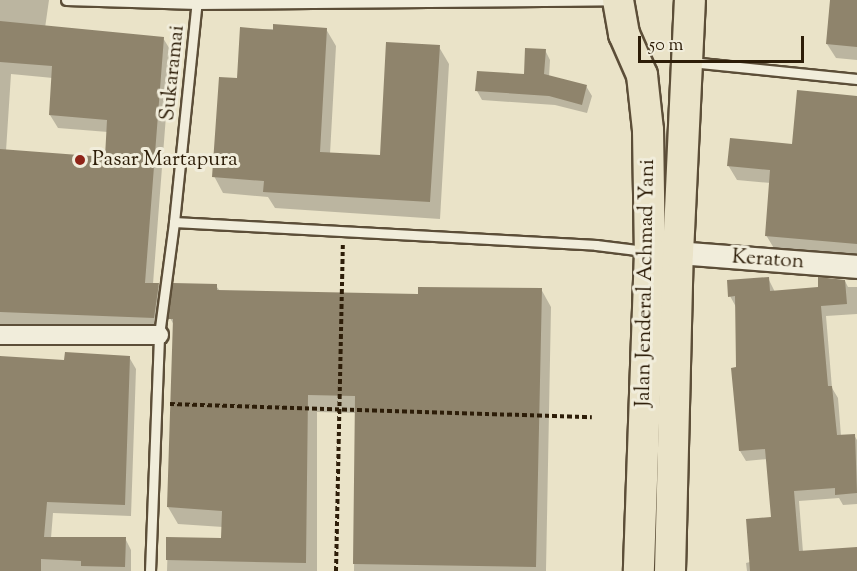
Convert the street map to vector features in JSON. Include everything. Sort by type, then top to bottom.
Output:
[{"type":"highway","name":"Jalan Jenderal Achmad Yani","points":[[618,0],[619,17],[642,75],[664,252],[670,571]]},
{"type":"highway","name":"Jalan Jenderal Achmad Yani","points":[[639,571],[664,252],[688,62],[690,0]]},
{"type":"street","name":"Keraton","points":[[664,252],[857,267]]},
{"type":"street","points":[[0,335],[159,335]]},
{"type":"lane","points":[[66,0],[197,2],[618,0]]},
{"type":"lane","name":"Sukaramai","points":[[150,571],[159,335],[174,222],[197,2]]},
{"type":"lane","points":[[688,62],[857,79]]},
{"type":"lane","points":[[174,222],[596,244],[664,252]]},
{"type":"path","points":[[336,571],[343,231]]},
{"type":"path","points":[[155,404],[592,417]]},
{"type":"building","points":[[830,0],[857,0],[857,47],[826,44]]},
{"type":"building","name":"Pasar Martapura","points":[[0,21],[164,37],[145,283],[159,283],[154,318],[0,312],[0,149],[105,157],[107,120],[49,115],[52,66],[0,62]]},
{"type":"building","points":[[273,24],[327,28],[320,152],[380,155],[386,42],[440,45],[430,202],[263,192],[264,181],[212,177],[219,77],[237,78],[240,27],[273,30]]},
{"type":"building","points":[[525,48],[546,49],[544,74],[587,85],[582,105],[549,96],[475,91],[477,71],[524,74]]},
{"type":"building","points":[[797,90],[857,96],[857,244],[765,236],[770,170],[727,166],[730,138],[792,144]]},
{"type":"building","points":[[769,277],[770,291],[818,287],[818,277],[845,280],[847,304],[821,306],[828,386],[832,386],[837,435],[855,434],[857,493],[835,495],[835,488],[794,491],[799,551],[857,547],[857,571],[750,571],[746,519],[771,517],[765,449],[739,451],[731,368],[736,367],[735,296],[728,297],[727,280]]},
{"type":"building","points":[[173,283],[217,284],[217,290],[418,294],[418,287],[542,288],[536,567],[353,564],[355,396],[308,395],[306,563],[166,560],[166,537],[221,538],[222,511],[167,507],[173,319],[168,319]]},
{"type":"building","points":[[65,352],[130,356],[125,505],[47,502],[44,537],[126,537],[125,567],[81,566],[81,561],[41,559],[41,571],[0,571],[0,356],[64,360]]},
{"type":"place","name":"Pasar Martapura","points":[[80,160]]}]
